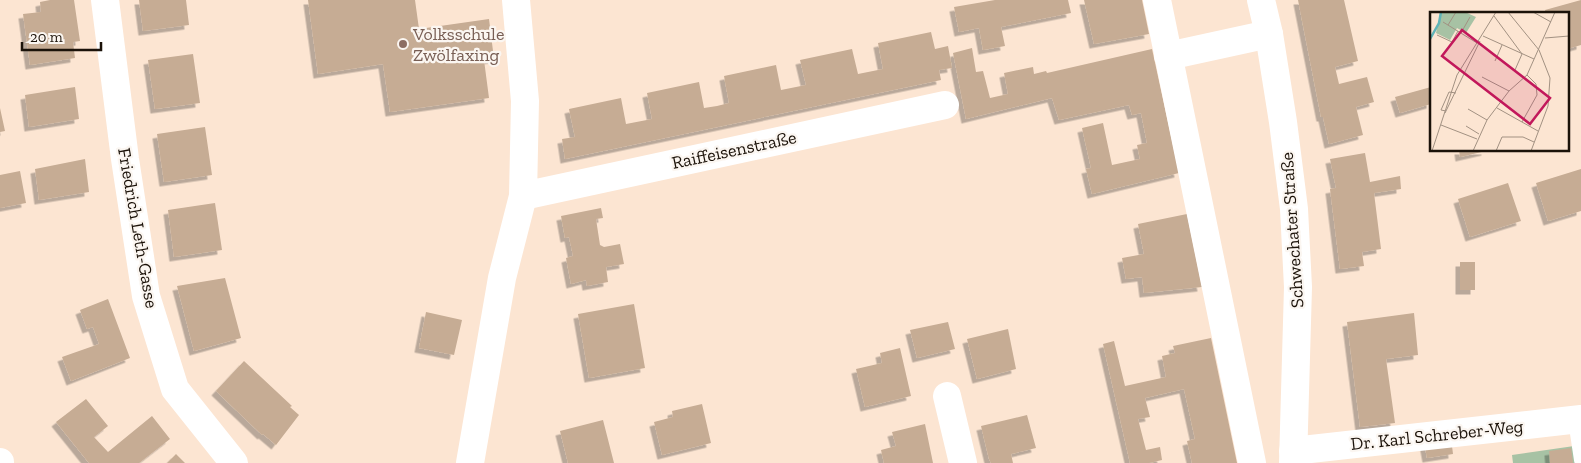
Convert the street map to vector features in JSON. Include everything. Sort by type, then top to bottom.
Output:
[{"type":"street","name":"Friedrich Leth-Gasse","points":[[105,0],[125,159],[146,296],[175,389],[234,463]]},
{"type":"street","points":[[470,463],[502,278],[522,196],[525,101],[516,0]]},
{"type":"street","points":[[1157,0],[1252,463]]},
{"type":"street","name":"Schwechater Straße","points":[[1261,0],[1269,34],[1284,122],[1294,209],[1298,287],[1293,457]]},
{"type":"street","points":[[1168,56],[1269,34]]},
{"type":"street","name":"Raiffeisenstraße","points":[[522,196],[944,104]]},
{"type":"street","points":[[947,396],[963,463]]},
{"type":"street","name":"Dr. Karl Schreber-Weg","points":[[1293,457],[1578,419]]},
{"type":"lane","points":[[1578,419],[1581,460]]},
{"type":"green space","points":[[1581,445],[1581,463],[1513,463],[1512,455]]},
{"type":"building","points":[[74,0],[80,41],[73,42],[75,58],[30,65],[23,14],[41,12],[40,2]]},
{"type":"building","points":[[139,0],[186,0],[189,25],[143,31]]},
{"type":"building","name":"Volksschule Zwölfaxing","points":[[308,0],[415,0],[419,29],[489,19],[494,59],[484,60],[489,98],[390,112],[383,64],[318,74]]},
{"type":"building","points":[[995,0],[1068,0],[1071,13],[1001,27],[1005,46],[983,50],[979,28],[959,32],[954,7]]},
{"type":"building","points":[[1084,0],[1142,0],[1149,34],[1094,44]]},
{"type":"building","points":[[1298,0],[1344,0],[1358,61],[1335,67],[1339,84],[1367,77],[1374,102],[1356,107],[1363,135],[1329,144],[1323,117],[1321,117]]},
{"type":"building","points":[[1581,0],[1581,45],[1568,49],[1568,12],[1546,12],[1545,10]]},
{"type":"building","points":[[931,32],[935,49],[948,46],[952,68],[939,70],[941,80],[565,159],[562,139],[575,137],[569,109],[621,98],[626,124],[652,119],[647,93],[699,82],[704,108],[717,106],[729,103],[724,76],[776,65],[781,90],[806,85],[800,60],[852,49],[858,74],[883,69],[878,43]]},
{"type":"building","points":[[972,48],[976,72],[983,71],[990,98],[1008,94],[1004,73],[1033,67],[1034,74],[1046,71],[1047,73],[1152,49],[1179,173],[1092,194],[1086,169],[1091,168],[1082,128],[1103,123],[1112,165],[1140,159],[1137,145],[1147,143],[1141,113],[1132,115],[1129,105],[1059,120],[1052,98],[966,119],[953,53]]},
{"type":"building","points":[[193,54],[200,103],[155,109],[148,60]]},
{"type":"building","points":[[75,87],[79,119],[29,127],[25,95]]},
{"type":"building","points":[[1430,87],[1430,104],[1400,113],[1395,97]]},
{"type":"building","points":[[0,108],[5,131],[0,132]]},
{"type":"building","points":[[205,127],[212,175],[164,182],[157,134]]},
{"type":"building","points":[[1459,151],[1486,151],[1460,157]]},
{"type":"building","points":[[1365,153],[1370,182],[1400,176],[1401,189],[1374,193],[1381,249],[1362,252],[1364,266],[1340,269],[1330,189],[1336,188],[1330,159]]},
{"type":"building","points":[[85,159],[89,192],[39,200],[35,169]]},
{"type":"building","points":[[1581,169],[1581,211],[1548,221],[1536,183]]},
{"type":"building","points":[[20,171],[26,203],[0,208],[0,175]]},
{"type":"building","points":[[1508,183],[1521,221],[1470,237],[1458,199]]},
{"type":"building","points":[[215,203],[222,250],[174,257],[168,210]]},
{"type":"building","points":[[601,208],[603,218],[596,219],[600,245],[604,247],[620,244],[624,264],[606,267],[608,282],[587,286],[586,280],[571,284],[566,258],[573,256],[569,237],[565,238],[561,216]]},
{"type":"building","points":[[1187,214],[1202,287],[1144,293],[1142,277],[1126,279],[1122,258],[1144,254],[1138,224]]},
{"type":"building","points":[[1460,262],[1475,262],[1475,290],[1460,290]]},
{"type":"building","points":[[225,278],[241,338],[194,351],[177,286]]},
{"type":"building","points":[[108,299],[130,358],[71,381],[62,357],[99,344],[93,327],[87,329],[80,310]]},
{"type":"building","points":[[634,304],[645,368],[589,378],[578,314]]},
{"type":"building","points":[[426,312],[462,320],[454,355],[419,348]]},
{"type":"building","points":[[1414,313],[1418,355],[1386,359],[1395,423],[1360,427],[1347,322]]},
{"type":"building","points":[[948,322],[955,349],[917,358],[910,330]]},
{"type":"building","points":[[1008,329],[1016,369],[977,379],[967,339]]},
{"type":"building","points":[[1211,338],[1237,463],[1192,463],[1187,441],[1195,439],[1184,389],[1145,398],[1150,417],[1138,419],[1146,450],[1160,447],[1162,460],[1149,463],[1130,463],[1103,344],[1114,341],[1125,386],[1166,377],[1162,356],[1175,353],[1173,346]]},
{"type":"building","points":[[900,348],[911,396],[865,407],[856,369],[882,363],[880,353]]},
{"type":"building","points":[[244,361],[292,406],[290,407],[299,415],[276,445],[262,435],[216,391]]},
{"type":"building","points":[[86,399],[108,426],[94,437],[108,452],[152,416],[170,439],[139,463],[89,463],[56,422]]},
{"type":"building","points":[[702,404],[711,443],[662,455],[654,422],[673,417],[672,411]]},
{"type":"building","points":[[1027,415],[1036,448],[1011,454],[1013,463],[991,463],[981,426]]},
{"type":"building","points":[[603,420],[614,463],[568,463],[560,431]]},
{"type":"building","points":[[925,424],[933,463],[884,463],[881,450],[896,446],[892,432]]},
{"type":"building","points":[[1451,438],[1453,454],[1427,458],[1424,442]]},
{"type":"building","points":[[1571,448],[1573,463],[1550,463],[1549,451]]},
{"type":"building","points":[[176,454],[185,463],[167,463]]},
{"type":"place","name":"Volksschule Zwölfaxing","points":[[403,44]]}]
